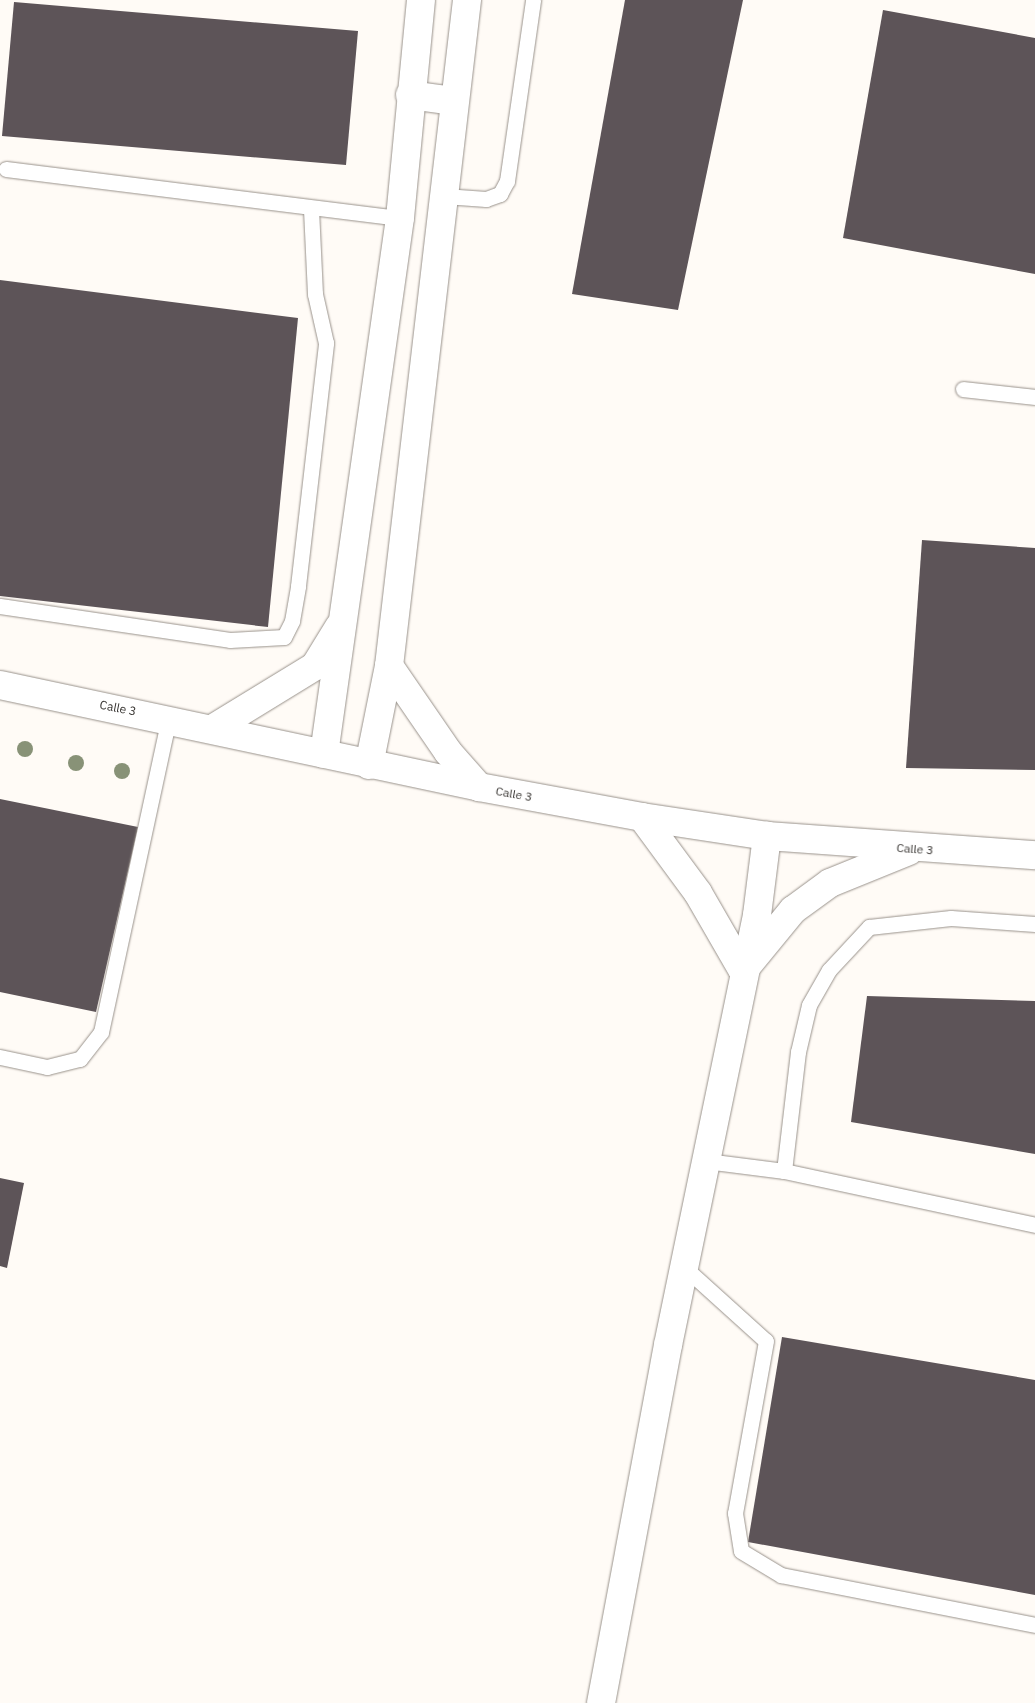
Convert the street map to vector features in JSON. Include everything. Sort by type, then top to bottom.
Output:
[{"type":"street","points":[[324,754],[345,617],[400,218],[410,95],[421,0]]},
{"type":"street","points":[[369,765],[389,666],[467,0]]},
{"type":"street","points":[[410,95],[454,101]]},
{"type":"street","points":[[214,728],[315,666],[345,617]]},
{"type":"street","points":[[389,666],[448,752],[479,788]]},
{"type":"street","name":"Calle 3","points":[[0,684],[168,718],[369,765],[479,788],[642,817],[767,836],[913,849],[1035,855]]},
{"type":"street","points":[[642,817],[698,893],[744,970]]},
{"type":"street","points":[[601,1703],[684,1267],[744,970],[757,915],[767,836]]},
{"type":"street","points":[[744,970],[793,910],[830,883],[913,849]]},
{"type":"lane","points":[[444,196],[486,199],[500,194],[507,182],[533,0]]},
{"type":"lane","points":[[6,169],[311,210],[400,218]]},
{"type":"lane","points":[[0,606],[230,640],[284,637],[292,621],[298,586],[326,343],[315,294],[311,210]]},
{"type":"lane","points":[[963,389],[1035,397]]},
{"type":"lane","points":[[0,1057],[47,1067],[80,1059],[101,1032],[168,718]]},
{"type":"lane","points":[[784,1171],[798,1052],[809,1005],[829,970],[869,927],[951,918],[1035,924]]},
{"type":"lane","points":[[706,1161],[784,1171],[1035,1225]]},
{"type":"lane","points":[[684,1267],[766,1341],[736,1513],[741,1552],[781,1575],[1035,1625]]},
{"type":"building","points":[[625,0],[743,0],[678,310],[572,294]]},
{"type":"building","points":[[14,2],[358,31],[346,165],[2,136]]},
{"type":"building","points":[[883,10],[1035,38],[1035,274],[843,238]]},
{"type":"building","points":[[0,280],[298,318],[268,627],[0,596]]},
{"type":"building","points":[[922,540],[1035,548],[1035,770],[906,768]]},
{"type":"building","points":[[0,799],[138,827],[96,1012],[0,992]]},
{"type":"building","points":[[867,996],[1035,1001],[1035,1154],[851,1122]]},
{"type":"building","points":[[0,1178],[24,1183],[7,1268],[0,1266]]},
{"type":"building","points":[[782,1337],[1035,1380],[1035,1595],[748,1542]]}]
